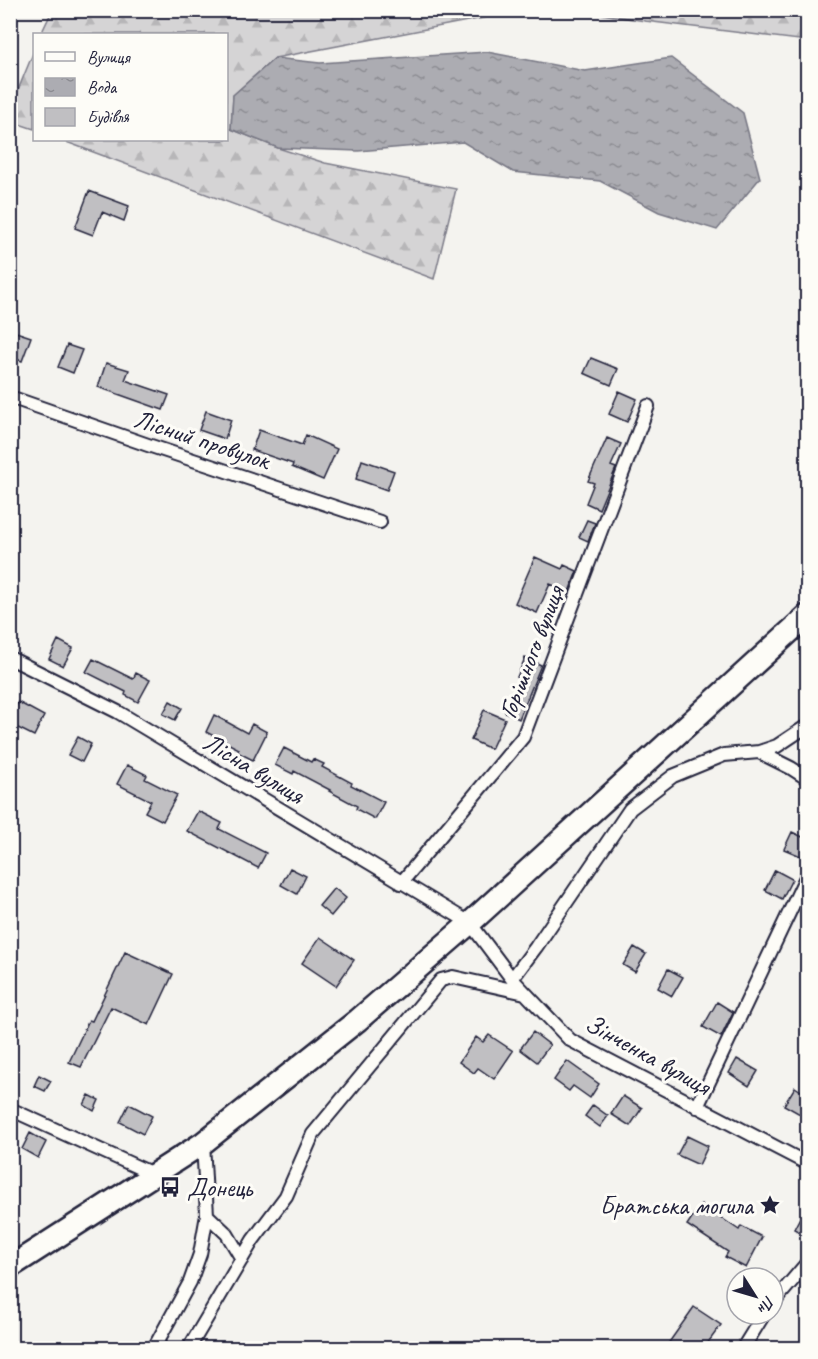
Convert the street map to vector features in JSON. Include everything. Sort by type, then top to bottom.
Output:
[{"type":"highway","points":[[10,1267],[203,1143],[358,1020],[470,923],[807,615]]},
{"type":"street","name":"Лісний провулок","points":[[10,397],[148,446],[380,522]]},
{"type":"street","name":"Горішного вулиця","points":[[402,882],[523,737],[648,406]]},
{"type":"street","name":"Лісна вулиця","points":[[10,657],[118,712],[470,923]]},
{"type":"street","points":[[512,979],[630,809],[673,776],[724,755],[759,752],[777,746],[804,728]]},
{"type":"street","points":[[759,752],[807,778]]},
{"type":"street","points":[[697,1107],[807,873]]},
{"type":"street","name":"Зінченка вулиця","points":[[470,923],[512,979],[570,1040],[807,1164]]},
{"type":"street","points":[[189,1348],[253,1240],[286,1196],[313,1134],[441,980],[453,977],[525,993]]},
{"type":"street","points":[[10,1109],[155,1175]]},
{"type":"street","points":[[154,1348],[190,1282],[200,1254],[207,1215],[203,1143]]},
{"type":"street","points":[[207,1215],[226,1234],[242,1259]]},
{"type":"street","points":[[785,1289],[807,1262]]},
{"type":"street","points":[[743,1348],[757,1326]]},
{"type":"green space","points":[[52,11],[520,11],[275,58],[233,95],[231,129],[278,148],[325,163],[456,189],[434,279],[64,141],[228,141],[228,33],[41,33]]},
{"type":"green space","points":[[583,11],[807,11],[807,41],[645,21]]},
{"type":"green space","points":[[33,53],[33,129],[10,121],[11,107]]},
{"type":"water","points":[[487,52],[585,71],[671,58],[743,113],[760,178],[717,230],[659,212],[600,181],[513,172],[463,142],[358,151],[278,148],[231,129],[233,95],[275,58],[320,63]]},
{"type":"building","points":[[89,191],[129,206],[124,221],[102,212],[93,235],[75,228]]},
{"type":"building","points":[[10,330],[31,337],[22,361],[10,357]]},
{"type":"building","points":[[67,345],[82,350],[73,373],[58,367]]},
{"type":"building","points":[[591,358],[618,369],[611,385],[584,373]]},
{"type":"building","points":[[106,363],[129,370],[125,380],[169,395],[163,410],[98,387]]},
{"type":"building","points":[[619,391],[637,399],[627,422],[609,414]]},
{"type":"building","points":[[206,411],[231,420],[225,439],[199,430]]},
{"type":"building","points":[[259,430],[302,445],[306,435],[337,449],[323,480],[292,467],[293,464],[252,450]]},
{"type":"building","points":[[607,438],[621,444],[611,466],[616,468],[599,509],[586,503],[594,483],[588,481]]},
{"type":"building","points":[[362,460],[394,471],[387,490],[356,479]]},
{"type":"building","points":[[587,520],[595,523],[588,541],[579,537]]},
{"type":"building","points":[[535,557],[562,569],[564,565],[577,571],[569,592],[550,584],[537,613],[515,603]]},
{"type":"building","points":[[58,640],[73,648],[63,666],[49,659]]},
{"type":"building","points":[[525,658],[541,665],[519,719],[505,712],[520,678],[517,677]]},
{"type":"building","points":[[93,659],[133,679],[136,673],[150,680],[138,702],[125,695],[126,692],[86,672]]},
{"type":"building","points":[[170,701],[182,708],[175,720],[163,714]]},
{"type":"building","points":[[18,702],[44,716],[34,736],[10,724],[10,717]]},
{"type":"building","points":[[484,710],[505,719],[491,749],[471,740]]},
{"type":"building","points":[[214,715],[247,733],[252,724],[267,732],[253,760],[237,752],[239,749],[206,732]]},
{"type":"building","points":[[78,737],[91,744],[82,762],[68,755]]},
{"type":"building","points":[[284,748],[311,762],[313,759],[324,764],[322,767],[384,802],[375,819],[356,809],[357,806],[330,790],[294,771],[293,774],[275,765]]},
{"type":"building","points":[[127,765],[147,775],[145,779],[177,795],[163,821],[145,812],[151,801],[117,784]]},
{"type":"building","points":[[198,811],[222,823],[219,829],[266,853],[258,868],[187,831]]},
{"type":"building","points":[[792,832],[807,839],[807,848],[803,857],[784,849]]},
{"type":"building","points":[[290,868],[306,876],[297,894],[281,885]]},
{"type":"building","points":[[775,870],[792,879],[782,899],[765,890]]},
{"type":"building","points":[[334,888],[346,898],[331,916],[319,906]]},
{"type":"building","points":[[320,937],[354,960],[336,986],[302,963]]},
{"type":"building","points":[[634,947],[646,954],[635,972],[623,965]]},
{"type":"building","points":[[125,952],[173,974],[149,1025],[111,1007],[81,1067],[69,1062],[89,1020],[92,1021]]},
{"type":"building","points":[[668,969],[683,977],[672,996],[658,988]]},
{"type":"building","points":[[717,1002],[733,1012],[721,1037],[703,1027]]},
{"type":"building","points":[[533,1032],[550,1045],[537,1062],[520,1049]]},
{"type":"building","points":[[489,1035],[513,1051],[494,1079],[478,1068],[474,1073],[459,1062],[476,1037],[483,1042]]},
{"type":"building","points":[[737,1059],[758,1071],[749,1086],[729,1073]]},
{"type":"building","points":[[567,1061],[599,1084],[590,1098],[573,1086],[569,1091],[554,1080]]},
{"type":"building","points":[[39,1075],[51,1081],[45,1091],[34,1086]]},
{"type":"building","points":[[795,1087],[807,1095],[807,1118],[784,1105]]},
{"type":"building","points":[[89,1095],[99,1100],[94,1111],[84,1105]]},
{"type":"building","points":[[623,1096],[642,1108],[630,1126],[611,1114]]},
{"type":"building","points":[[129,1104],[152,1116],[143,1134],[120,1122]]},
{"type":"building","points":[[593,1105],[608,1116],[600,1127],[585,1116]]},
{"type":"building","points":[[30,1133],[46,1142],[38,1158],[22,1149]]},
{"type":"building","points":[[687,1136],[708,1146],[699,1165],[677,1155]]},
{"type":"building","points":[[701,1204],[739,1230],[741,1226],[762,1237],[747,1266],[742,1266],[725,1257],[728,1252],[687,1225]]},
{"type":"building","points":[[807,1204],[807,1236],[794,1229]]},
{"type":"building","points":[[694,1307],[721,1325],[704,1348],[665,1348]]},
{"type":"place","name":"Донець","points":[[170,1187]]},
{"type":"place","name":"Братська могила","points":[[770,1205]]}]
